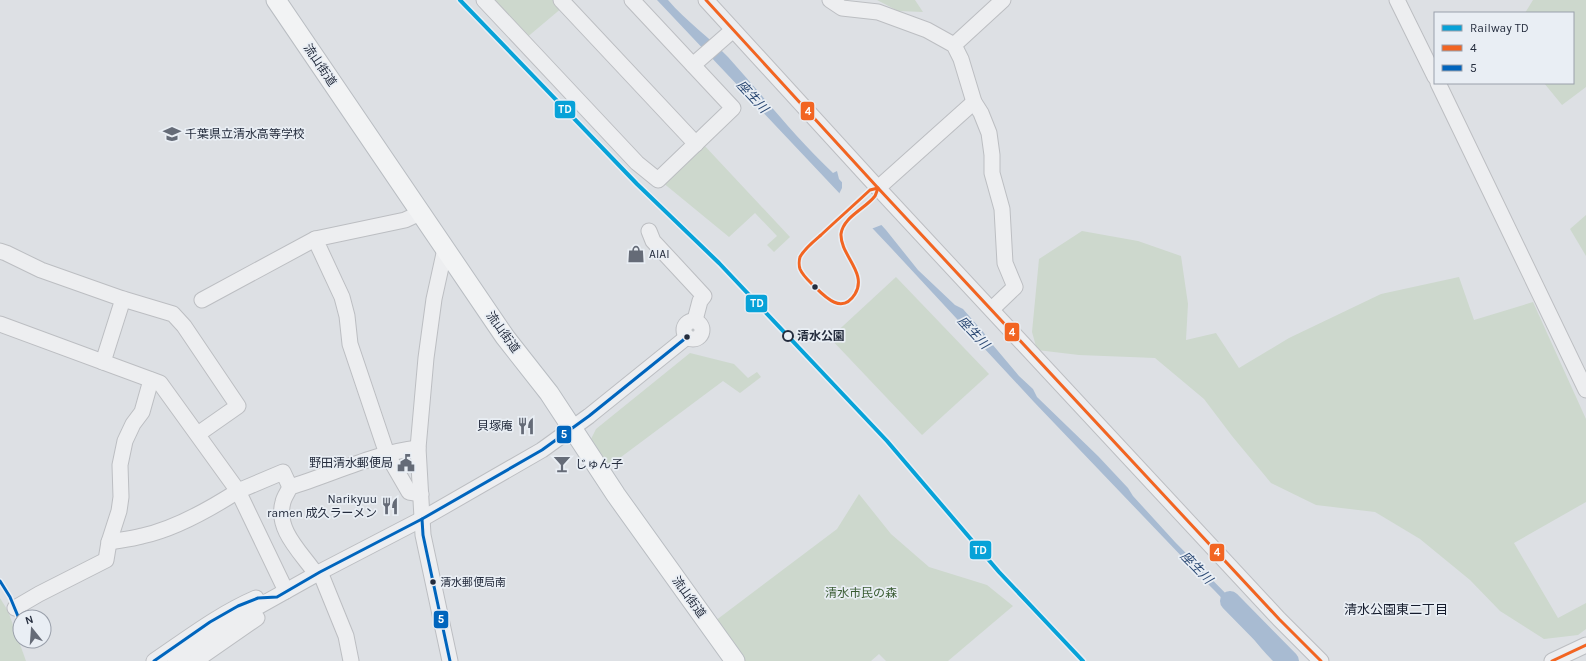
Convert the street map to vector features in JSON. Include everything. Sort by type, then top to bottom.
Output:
[{"type":"main road","name":"流山街道","points":[[276,0],[505,337],[549,393],[637,525],[735,661]]},
{"type":"street","points":[[484,0],[637,163],[658,180],[733,108],[696,62],[632,0]]},
{"type":"street","points":[[561,0],[696,144]]},
{"type":"street","points":[[706,0],[878,188],[992,309],[1278,619],[1321,661]]},
{"type":"street","points":[[830,0],[842,8],[878,12],[927,30],[954,45],[961,59],[974,102],[981,113],[989,133],[992,155],[992,173],[1002,210],[1005,263],[1015,287],[992,309]]},
{"type":"street","points":[[954,45],[1003,0]]},
{"type":"street","points":[[1397,0],[1434,75]]},
{"type":"street","points":[[696,62],[733,30]]},
{"type":"street","points":[[1438,84],[1586,390]]},
{"type":"street","points":[[878,188],[974,102]]},
{"type":"street","points":[[202,300],[315,239],[405,220],[420,213]]},
{"type":"street","points":[[175,661],[245,614],[318,573],[422,519],[542,450],[687,337],[695,339],[702,333],[701,324],[695,320],[700,301],[704,296],[653,241],[649,232]]},
{"type":"street","points":[[315,239],[342,297],[347,316],[350,344],[387,454],[409,492],[421,494]]},
{"type":"street","points":[[445,249],[434,299],[423,380],[418,448],[423,535],[450,661]]},
{"type":"street","points":[[0,252],[6,253],[41,270],[123,299],[173,314],[184,326],[238,406],[198,434]]},
{"type":"street","points":[[102,362],[123,299]]},
{"type":"street","points":[[0,324],[160,384],[198,434],[238,491],[282,594]]},
{"type":"street","points":[[16,608],[39,594],[106,560],[109,542],[119,511],[121,497],[120,465],[125,442],[133,424],[142,412],[151,380]]},
{"type":"street","points":[[350,661],[346,636],[318,573],[287,536],[283,522],[283,501],[290,488],[387,454],[418,448]]},
{"type":"street","points":[[109,542],[143,536],[166,529],[214,506],[238,491],[284,472],[290,488]]},
{"type":"street","points":[[154,661],[210,622],[238,606],[258,598],[282,594]]},
{"type":"street","points":[[195,661],[263,614],[282,594]]},
{"type":"street","points":[[1552,661],[1586,645]]},
{"type":"green space","points":[[491,0],[556,0],[563,7],[525,39]]},
{"type":"green space","points":[[877,0],[915,0],[923,12],[898,11]]},
{"type":"green space","points":[[1533,0],[1586,0],[1586,87],[1562,105],[1545,84],[1574,84],[1574,12],[1526,12]]},
{"type":"green space","points":[[703,144],[790,237],[774,252],[767,245],[777,236],[755,213],[729,237],[662,182]]},
{"type":"green space","points":[[1586,215],[1586,256],[1570,229]]},
{"type":"green space","points":[[1082,231],[1138,241],[1181,256],[1188,304],[1186,340],[1216,333],[1239,368],[1289,338],[1381,294],[1459,277],[1474,320],[1533,302],[1586,419],[1586,502],[1514,543],[1558,618],[1586,603],[1586,629],[1578,635],[1544,639],[1500,611],[1470,580],[1420,539],[1375,512],[1316,505],[1271,483],[1204,399],[1155,358],[1079,355],[1037,350],[1032,332],[1039,259]]},
{"type":"green space","points":[[896,277],[989,374],[922,435],[830,338]]},
{"type":"green space","points":[[690,353],[734,364],[748,378],[757,372],[761,377],[740,393],[723,381],[609,466],[591,439],[596,429]]},
{"type":"green space","name":"清水市民の森","points":[[859,494],[891,534],[929,567],[987,585],[1013,606],[948,661],[886,661],[879,654],[871,661],[744,661],[715,621],[837,529]]},
{"type":"green space","points":[[0,598],[8,611],[12,622],[12,649],[22,649],[26,661],[0,661]]},
{"type":"water","points":[[657,0],[668,0],[682,15],[721,50],[805,145],[833,173],[837,171],[839,179],[886,230],[918,270],[955,305],[963,309],[1019,376],[1033,389],[1037,397],[1098,456],[1128,488],[1133,496],[1175,542],[1237,605],[1257,631],[1284,661],[1273,661],[1267,655],[1221,597],[1034,402]]},
{"type":"pier","points":[[842,180],[884,224],[871,229],[838,196],[842,188]]},
{"type":"waterway","name":"座生川","points":[[1230,601],[1289,661]]},
{"type":"rail line","name":"TD","points":[[460,0],[637,184],[719,263],[887,441],[999,572],[1083,661]]},
{"type":"transit line","name":"4","points":[[706,0],[878,188],[1279,619],[1321,661]]},
{"type":"transit line","name":"4","points":[[878,188],[871,201],[850,218],[843,228],[841,234],[842,242],[856,271],[858,286],[855,294],[850,300],[839,304],[823,295],[803,274],[800,268],[800,257],[809,245],[870,190],[878,188]]},
{"type":"transit line","name":"5","points":[[154,661],[210,622],[238,606],[258,598],[277,597],[320,572],[422,519],[542,450],[589,416],[687,337]]},
{"type":"transit line","name":"5","points":[[422,519],[423,535],[450,661]]},
{"type":"transit line","name":"5","points":[[0,581],[10,597],[15,609]]},
{"type":"transit line","name":"4","points":[[1552,661],[1586,645]]},
{"type":"place","name":"千葉県立清水高等学校","points":[[172,134]]},
{"type":"place","name":"AIAI","points":[[636,254]]},
{"type":"place","name":"清水公園","points":[[788,336]]},
{"type":"place","name":"貝塚庵","points":[[526,426]]},
{"type":"place","name":"野田清水郵便局","points":[[406,463]]},
{"type":"place","name":"じゅん子","points":[[562,464]]},
{"type":"place","name":"Narikyuu ramen 成久ラーメン","points":[[390,506]]},
{"type":"place","name":"清水郵便局南","points":[[433,582]]},
{"type":"district","name":"清水公園東二丁目","points":[[1396,609]]}]
